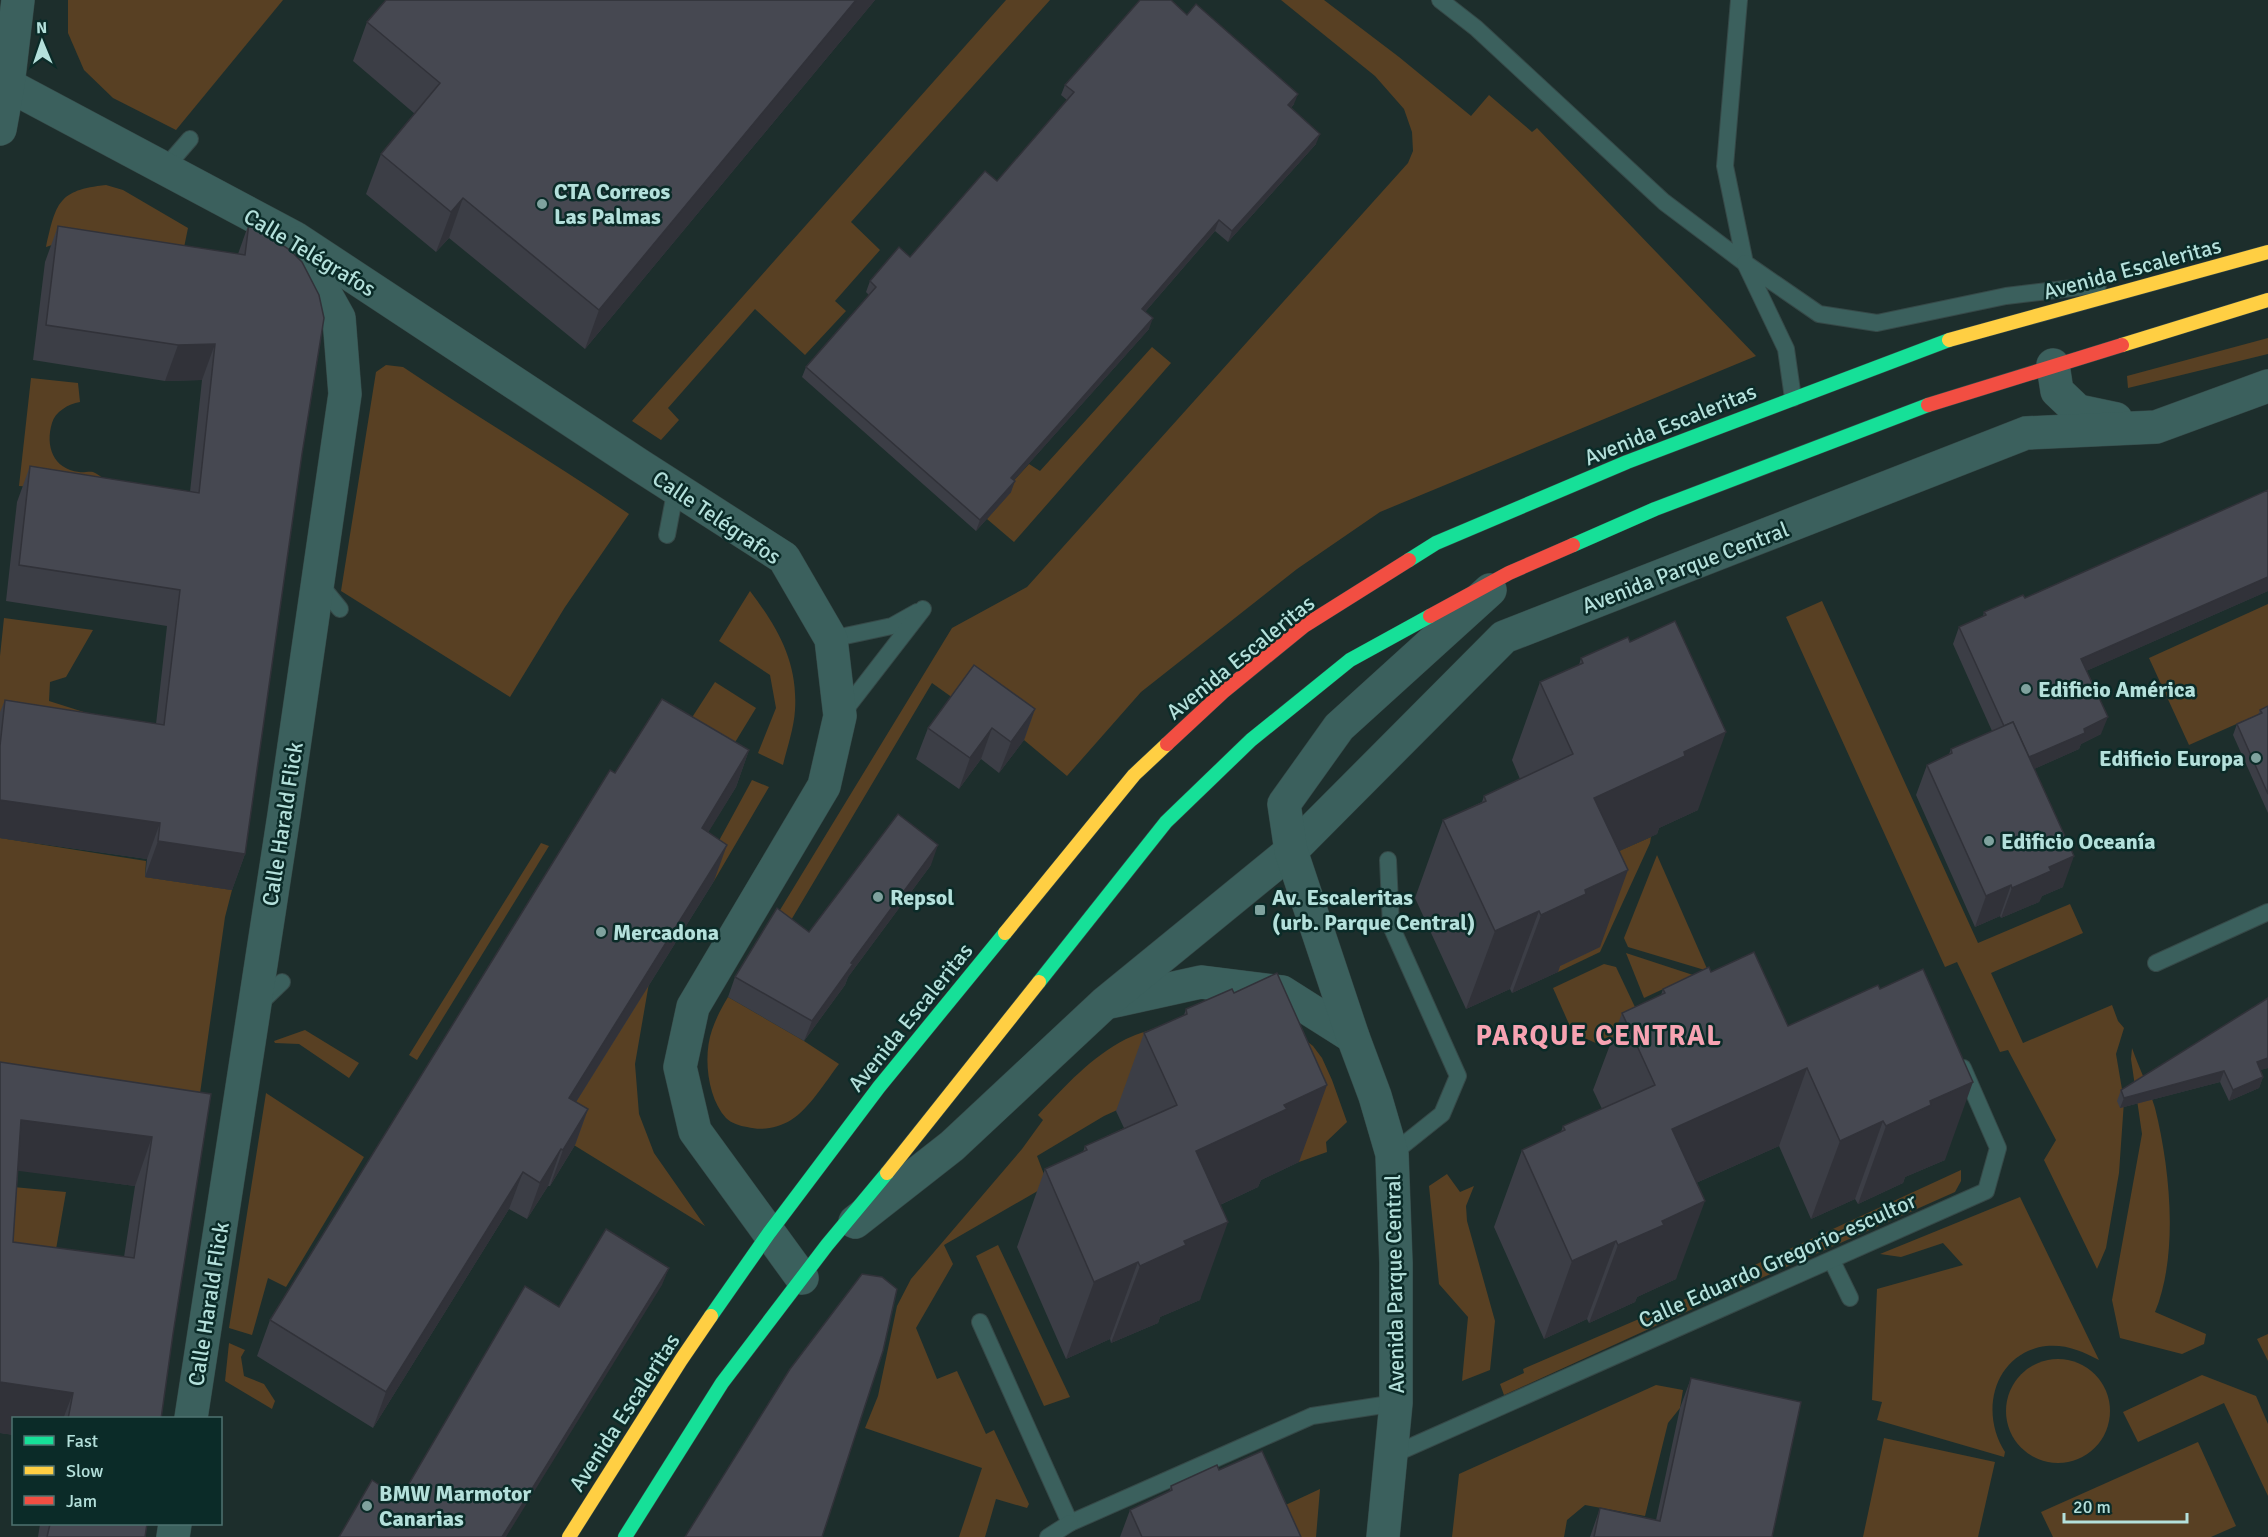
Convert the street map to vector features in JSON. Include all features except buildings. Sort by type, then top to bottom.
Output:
[{"type":"street","points":[[0,129],[8,86],[18,0]]},
{"type":"street","name":"Calle Telégrafos","points":[[8,86],[295,238],[784,558],[831,639],[840,716],[825,786],[693,1007],[680,1067],[695,1131],[802,1278]]},
{"type":"street","name":"Calle Harald Flick","points":[[191,1417],[345,394],[339,318],[295,238]]},
{"type":"street","name":"Avenida Escaleritas","points":[[569,1537],[681,1360],[768,1233],[879,1087],[1134,775],[1223,692],[1295,633],[1436,543],[1627,462],[1954,338],[2268,252]]},
{"type":"street","points":[[626,1537],[722,1383],[826,1245],[925,1127],[1166,822],[1251,740],[1350,660],[1509,573],[1655,509],[1721,483],[1943,399],[2268,300]]},
{"type":"street","points":[[2053,365],[2057,391],[2078,411],[2156,427]]},
{"type":"street","name":"Avenida Parque Central","points":[[826,1245],[952,1146],[1105,1003],[1291,851],[1504,637],[2026,433],[2156,427],[2268,386]]},
{"type":"street","name":"Avenida Parque Central","points":[[1383,1537],[1396,1403],[1396,1263],[1392,1154],[1375,1096],[1291,851],[1284,804],[1339,726],[1509,573]]},
{"type":"street","points":[[1105,1003],[1201,982],[1282,992],[1353,1037]]},
{"type":"lane","points":[[1440,0],[1476,28],[1664,202],[1745,263],[1819,314],[1877,323],[2006,296],[2192,273]]},
{"type":"lane","points":[[1739,0],[1725,166],[1745,263],[1786,349],[1793,398]]},
{"type":"lane","points":[[164,169],[190,139]]},
{"type":"lane","points":[[667,535],[676,488]]},
{"type":"lane","points":[[318,582],[340,609]]},
{"type":"lane","points":[[831,639],[892,626],[923,609],[840,716]]},
{"type":"lane","points":[[1388,860],[1391,926],[1458,1076],[1442,1114],[1392,1154]]},
{"type":"lane","points":[[2156,963],[2268,912]]},
{"type":"lane","points":[[253,1010],[282,982]]},
{"type":"lane","name":"Calle Eduardo Gregorio-escultor","points":[[1392,1455],[1986,1191],[1998,1148],[1954,1049]]},
{"type":"lane","points":[[1832,1261],[1850,1298]]},
{"type":"lane","points":[[980,1322],[1070,1523]]},
{"type":"lane","points":[[1047,1537],[1070,1523],[1312,1416],[1396,1403]]},
{"type":"shaded area","points":[[68,0],[283,0],[176,130],[113,98],[84,70],[68,33]]},
{"type":"shaded area","points":[[1006,0],[1050,0],[851,222],[880,250],[835,301],[846,311],[805,355],[755,309],[668,408],[679,420],[661,440],[632,421]]},
{"type":"shaded area","points":[[1281,0],[1324,0],[1471,116],[1489,95],[1532,132],[1537,128],[1756,356],[1380,512],[1297,569],[1141,692],[1067,776],[1024,740],[932,683],[781,937],[769,928],[952,628],[1027,587],[1408,163],[1413,151],[1412,132],[1404,109],[1375,76]]},
{"type":"shaded area","points":[[106,185],[123,190],[188,228],[179,272],[52,245],[46,247],[53,219],[62,201],[78,191]]},
{"type":"shaded area","points":[[2268,338],[2268,354],[2128,388],[2127,376]]},
{"type":"shaded area","points":[[1152,347],[1171,363],[1014,542],[987,519],[1011,492],[1007,488],[1029,464],[1040,471]]},
{"type":"shaded area","points":[[386,365],[403,367],[629,514],[565,607],[510,697],[341,591],[376,372]]},
{"type":"shaded area","points":[[31,378],[78,383],[80,402],[63,409],[52,423],[50,440],[53,455],[57,461],[70,470],[96,473],[118,492],[19,486]]},
{"type":"shaded area","points":[[750,591],[777,632],[793,676],[794,717],[783,765],[758,753],[776,708],[770,675],[719,641]]},
{"type":"shaded area","points":[[1822,601],[1978,943],[2070,904],[2083,933],[1991,973],[2023,1043],[2112,1005],[2118,1021],[2124,1028],[2116,1054],[2124,1101],[2119,1173],[2106,1248],[2097,1269],[2044,1160],[2056,1140],[2008,1050],[2000,1052],[1957,962],[1945,967],[1786,617]]},
{"type":"shaded area","points":[[2268,604],[2268,710],[2189,745],[2149,658]]},
{"type":"shaded area","points":[[4,618],[93,630],[66,677],[50,682],[49,701],[90,714],[0,720],[0,656]]},
{"type":"shaded area","points":[[715,682],[756,708],[734,744],[691,719]]},
{"type":"shaded area","points":[[752,780],[769,787],[714,881],[689,864],[715,848]]},
{"type":"shaded area","points":[[1651,837],[1600,952],[1558,972],[1556,967],[1610,855]]},
{"type":"shaded area","points":[[0,838],[146,861],[145,877],[232,890],[225,917],[193,1143],[0,1113]]},
{"type":"shaded area","points":[[541,843],[549,846],[417,1060],[409,1055]]},
{"type":"shaded area","points":[[1657,855],[1708,971],[1628,947],[1624,938]]},
{"type":"shaded area","points":[[1626,953],[1693,975],[1644,998]]},
{"type":"shaded area","points":[[1604,964],[1616,967],[1643,1024],[1598,1044],[1573,1033],[1553,988]]},
{"type":"shaded area","points":[[649,983],[635,1064],[639,1114],[654,1153],[705,1226],[556,1134]]},
{"type":"shaded area","points":[[728,997],[839,1064],[811,1102],[786,1123],[764,1129],[739,1125],[726,1118],[715,1099],[708,1076],[709,1040]]},
{"type":"shaded area","points":[[1166,1024],[1293,1030],[1313,1046],[1322,1058],[1347,1122],[1326,1142],[1327,1152],[1299,1162],[1283,1129],[1159,1091],[1104,1116],[1037,1156],[1048,1185],[944,1245],[953,1264],[916,1328],[937,1379],[957,1371],[986,1434],[994,1430],[1029,1504],[1027,1508],[996,1499],[985,1537],[959,1537],[982,1468],[865,1428],[878,1396],[897,1306],[911,1279],[1022,1149],[1043,1120],[1038,1115],[1058,1093],[1090,1063],[1113,1046]]},
{"type":"shaded area","points":[[305,1030],[359,1063],[349,1078],[299,1044],[275,1043],[274,1041]]},
{"type":"shaded area","points":[[2132,1048],[2155,1108],[2168,1184],[2170,1238],[2163,1289],[2155,1312],[2206,1334],[2204,1344],[2182,1354],[2120,1338],[2112,1300],[2142,1134],[2131,1059]]},
{"type":"shaded area","points":[[266,1093],[364,1157],[286,1287],[268,1278],[252,1335],[229,1328]]},
{"type":"shaded area","points":[[1961,1170],[1961,1181],[1955,1192],[1703,1304],[1696,1292]]},
{"type":"shaded area","points":[[1447,1174],[1460,1192],[1474,1186],[1466,1206],[1467,1221],[1495,1321],[1490,1370],[1462,1381],[1468,1317],[1439,1284],[1429,1186]]},
{"type":"shaded area","points":[[3,1186],[66,1192],[40,1341],[0,1225]]},
{"type":"shaded area","points":[[2020,1197],[2099,1360],[2074,1349],[2046,1346],[2028,1351],[2014,1360],[2003,1372],[1996,1387],[1993,1403],[1993,1420],[1997,1436],[2005,1452],[2004,1457],[1877,1420],[1882,1402],[1872,1400],[1877,1289],[1963,1265],[1943,1243],[1901,1257],[1880,1254]]},
{"type":"shaded area","points":[[998,1245],[1070,1397],[1044,1406],[976,1256]]},
{"type":"shaded area","points":[[1690,1297],[1697,1307],[1504,1395],[1500,1384],[1524,1373],[1523,1369]]},
{"type":"shaded area","points":[[2268,1334],[2268,1361],[2257,1339]]},
{"type":"shaded area","points":[[229,1343],[245,1350],[241,1357],[244,1376],[264,1384],[275,1401],[272,1409],[225,1381]]},
{"type":"shaded area","points":[[2058,1359],[2078,1363],[2095,1374],[2106,1391],[2110,1411],[2106,1431],[2095,1448],[2078,1459],[2058,1463],[2038,1459],[2021,1448],[2010,1431],[2006,1411],[2010,1391],[2021,1374],[2038,1363]]},
{"type":"shaded area","points":[[2202,1375],[2256,1396],[2268,1424],[2268,1496],[2224,1403],[2138,1442],[2123,1412]]},
{"type":"shaded area","points":[[1656,1385],[1683,1390],[1680,1408],[1668,1423],[1645,1516],[1585,1505],[1567,1520],[1564,1537],[1452,1537],[1459,1474]]},
{"type":"shaded area","points":[[1884,1438],[1995,1462],[1978,1537],[1863,1537]]},
{"type":"shaded area","points":[[2198,1442],[2236,1526],[2211,1537],[2053,1537],[2041,1512]]},
{"type":"shaded area","points":[[1320,1489],[1316,1537],[1238,1537],[1234,1529]]},
{"type":"traffic: fast","points":[[1409,560],[1436,543],[1627,462],[1949,340]]},
{"type":"traffic: fast","points":[[1573,545],[1655,509],[1928,405]]},
{"type":"traffic: fast","points":[[1039,982],[1166,822],[1251,740],[1350,660],[1430,616]]},
{"type":"traffic: fast","points":[[711,1316],[769,1233],[879,1087],[1005,933]]},
{"type":"traffic: fast","points":[[625,1537],[722,1383],[827,1245],[887,1173]]},
{"type":"traffic: slow","points":[[1949,340],[2268,252]]},
{"type":"traffic: slow","points":[[2122,345],[2268,300]]},
{"type":"traffic: slow","points":[[1005,933],[1134,775],[1167,744]]},
{"type":"traffic: slow","points":[[887,1173],[1039,982]]},
{"type":"traffic: slow","points":[[569,1537],[711,1316]]},
{"type":"traffic: jam","points":[[1928,405],[2122,345]]},
{"type":"traffic: jam","points":[[1430,616],[1509,573],[1573,545]]},
{"type":"traffic: jam","points":[[1167,744],[1223,692],[1304,626],[1409,560]]},
{"type":"place","name":"CTA Correos Las Palmas","points":[[542,204]]},
{"type":"place","name":"Edificio América","points":[[2026,689]]},
{"type":"place","name":"Edificio Europa","points":[[2256,758]]},
{"type":"place","name":"Edificio Oceanía","points":[[1989,841]]},
{"type":"place","name":"Repsol","points":[[878,897]]},
{"type":"place","name":"Av. Escaleritas (urb. Parque Central)","points":[[1260,910]]},
{"type":"place","name":"Mercadona","points":[[601,932]]},
{"type":"place","name":"BMW Marmotor Canarias","points":[[367,1506]]},
{"type":"district","name":"PARQUE CENTRAL","points":[[1599,1035]]}]
